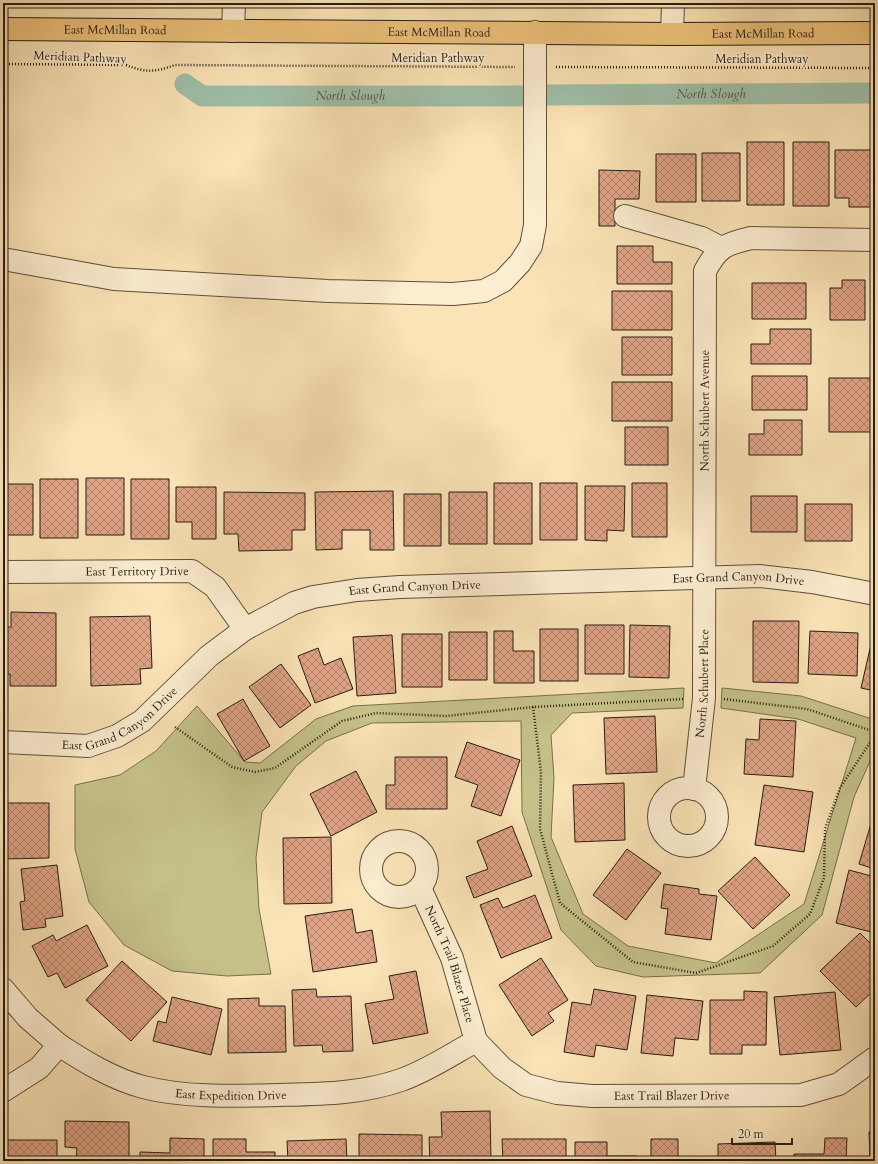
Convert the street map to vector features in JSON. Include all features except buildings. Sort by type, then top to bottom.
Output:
[{"type":"main road","name":"East McMillan Road","points":[[3,29],[672,34],[875,33]]},
{"type":"street","points":[[234,3],[234,31]]},
{"type":"street","points":[[672,34],[673,3]]},
{"type":"street","points":[[3,259],[114,279],[328,291],[453,294],[484,291],[503,281],[520,263],[531,246],[535,225],[536,32]]},
{"type":"street","points":[[625,216],[702,238],[721,248],[735,242],[751,238],[875,240]]},
{"type":"street","name":"North Schubert Avenue","points":[[705,578],[705,271],[711,259],[721,248]]},
{"type":"street","name":"East Territory Drive","points":[[3,572],[192,572],[215,587],[246,629]]},
{"type":"street","name":"East Grand Canyon Drive","points":[[3,742],[88,746],[117,736],[142,721],[209,656],[246,629],[294,603],[313,597],[357,590],[760,576],[812,582],[875,594]]},
{"type":"street","name":"North Schubert Place","points":[[694,789],[704,698],[705,578]]},
{"type":"street","name":"North Trail Blazer Place","points":[[420,888],[452,958],[476,1041]]},
{"type":"street","name":"East Expedition Drive","points":[[3,989],[28,1018],[59,1045],[106,1073],[142,1087],[175,1092],[244,1096],[347,1093],[401,1080],[476,1041]]},
{"type":"street","name":"East Trail Blazer Drive","points":[[476,1041],[502,1068],[526,1085],[557,1093],[592,1096],[801,1095],[839,1084],[875,1058]]},
{"type":"street","points":[[3,1091],[39,1068],[59,1045]]},
{"type":"path","name":"Meridian Pathway","points":[[3,64],[126,65],[141,71],[159,71],[175,65],[875,68]]},
{"type":"path","points":[[533,707],[542,772],[540,829],[560,903],[633,962],[696,973],[773,946],[810,914],[824,878],[825,829],[840,788],[875,733],[807,709],[719,698]]},
{"type":"path","points":[[175,726],[232,767],[255,772],[275,768],[342,721],[376,713],[446,716],[533,707],[687,699]]},
{"type":"shaded area","points":[[684,688],[683,708],[572,713],[551,735],[554,778],[551,837],[583,914],[628,946],[716,963],[804,904],[856,738],[798,719],[721,708],[722,688],[801,696],[875,720],[875,750],[854,797],[822,915],[760,973],[643,977],[596,966],[561,930],[522,812],[521,721],[372,723],[326,741],[296,766],[262,812],[256,858],[259,909],[271,974],[227,976],[172,971],[124,945],[89,902],[75,849],[75,785],[120,775],[156,751],[197,706],[245,762],[260,763],[316,719],[353,706]]},
{"type":"waterway","name":"North Slough","points":[[185,84],[202,96],[521,96]]},
{"type":"waterway","name":"North Slough","points":[[547,95],[875,93]]}]
